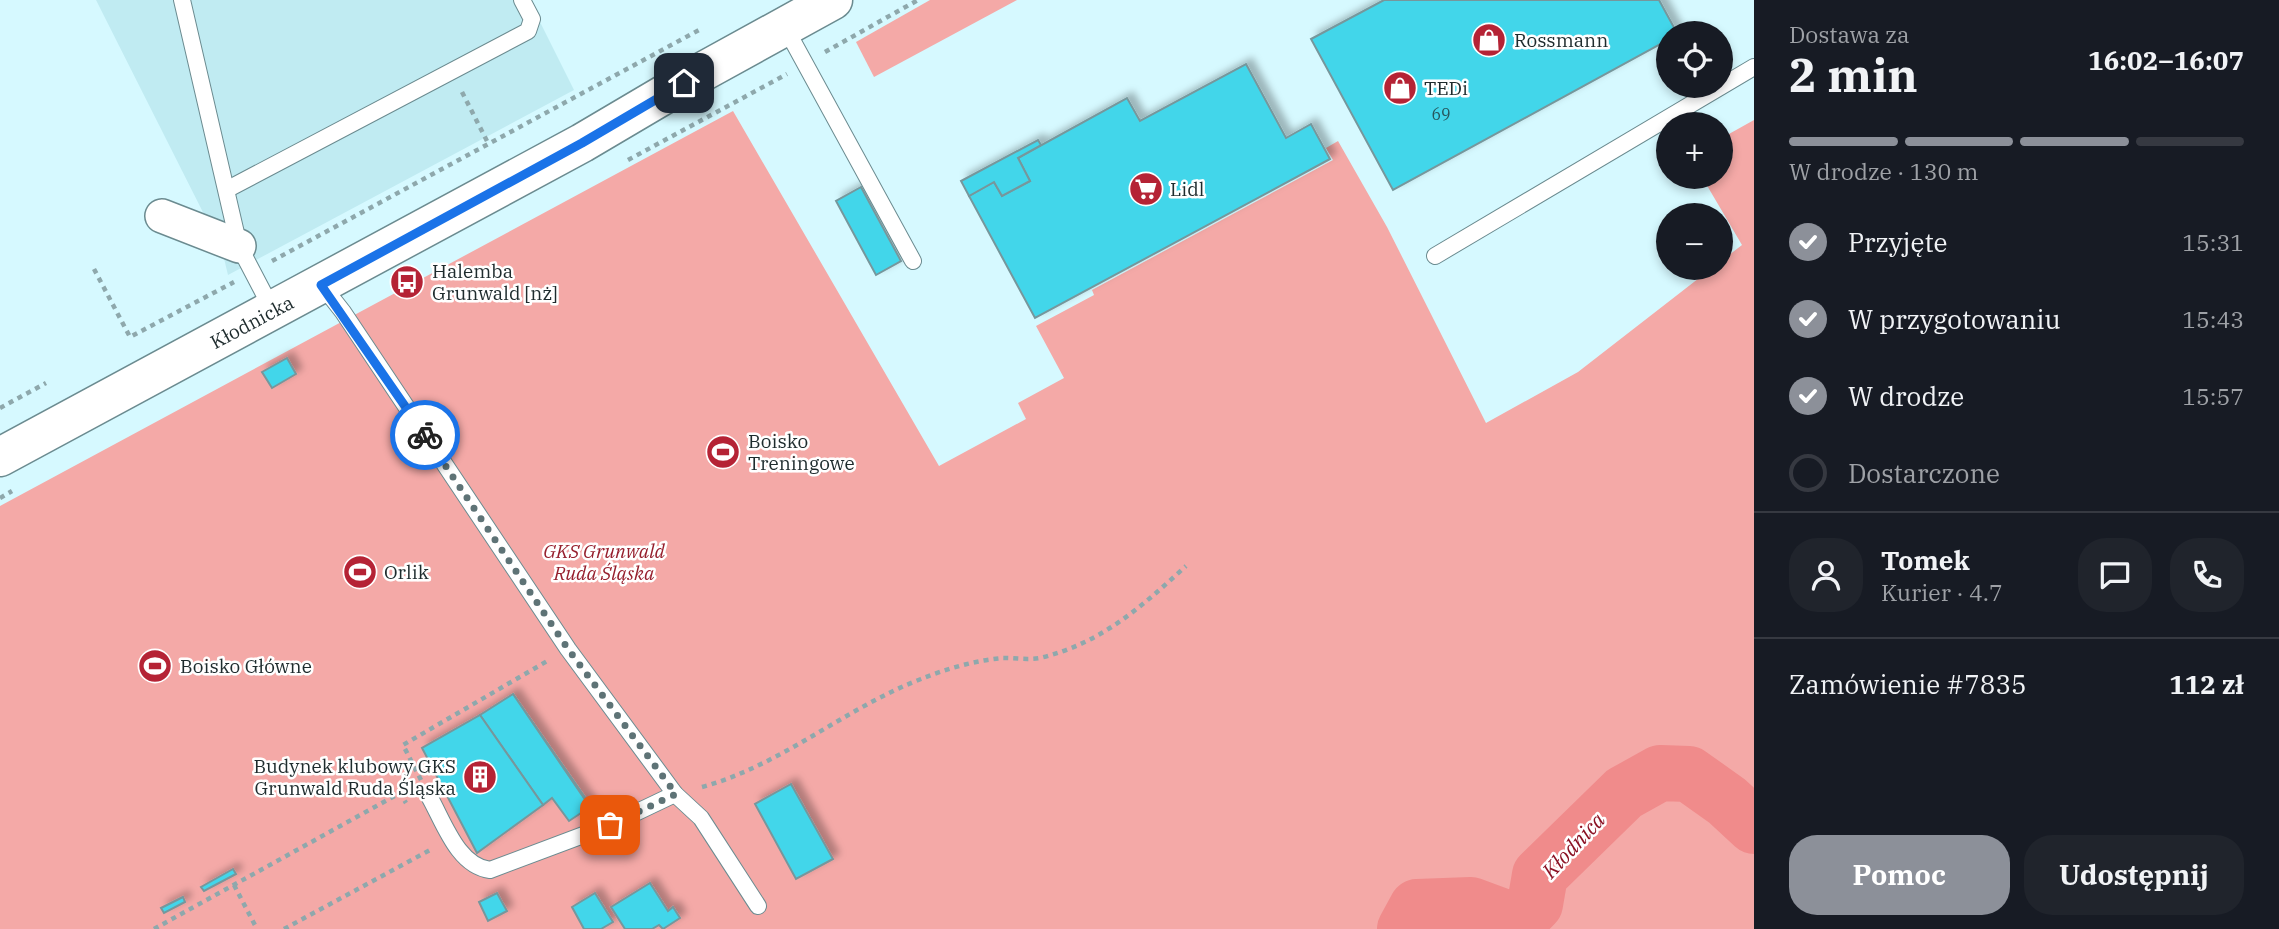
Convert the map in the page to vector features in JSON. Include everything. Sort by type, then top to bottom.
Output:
[{"type":"street","name":"Kłodnicka","points":[[0,457],[582,143],[833,0]]},
{"type":"street","points":[[162,216],[246,259]]},
{"type":"lane","points":[[182,0],[246,259],[273,311]]},
{"type":"lane","points":[[228,189],[528,31],[532,19],[522,0]]},
{"type":"lane","points":[[785,26],[913,261]]},
{"type":"lane","points":[[1435,256],[1754,67]]},
{"type":"lane","points":[[321,285],[343,312],[568,649],[676,794],[701,818],[758,906]]},
{"type":"lane","points":[[430,797],[463,857],[474,866],[490,870],[610,825],[676,794]]},
{"type":"path","points":[[625,161],[918,0]]},
{"type":"path","points":[[94,269],[130,337],[246,259],[489,145],[709,25]]},
{"type":"path","points":[[452,71],[489,145]]},
{"type":"path","points":[[0,408],[46,383]]},
{"type":"path","points":[[676,794],[706,786],[780,755],[921,679],[965,665],[1001,659],[1038,658],[1089,640],[1130,617],[1186,566]]},
{"type":"path","points":[[154,929],[400,793],[409,809],[430,797],[403,745],[568,649]]},
{"type":"path","points":[[284,929],[430,850]]},
{"type":"path","points":[[234,885],[257,929]]},
{"type":"shaded area","points":[[96,0],[529,0],[574,90],[228,275],[222,250]]},
{"type":"green space","points":[[930,0],[1017,0],[874,77],[856,42]]},
{"type":"green space","name":"GKS Grunwald Ruda Śląska","points":[[733,111],[939,466],[1026,419],[1018,403],[1064,378],[1036,326],[1094,295],[1092,290],[1333,160],[1326,148],[1338,141],[1387,227],[1486,423],[1578,372],[1697,280],[1733,280],[1733,252],[1742,245],[1733,230],[1733,203],[1717,203],[1709,189],[1733,189],[1733,132],[1754,120],[1754,929],[0,929],[0,506]]},
{"type":"building","points":[[1384,0],[1659,0],[1670,21],[1656,21],[1656,47],[1393,190],[1311,39]]},
{"type":"building","name":"Lidl","points":[[1246,64],[1286,138],[1311,124],[1330,159],[1035,318],[969,196],[994,182],[1002,196],[1030,181],[1018,158],[1127,98],[1140,121]]},
{"type":"building","points":[[1038,140],[1041,145],[1018,158],[1030,181],[1002,196],[994,182],[969,196],[961,181]]},
{"type":"building","points":[[861,187],[901,261],[876,275],[836,201]]},
{"type":"building","points":[[287,358],[296,374],[272,388],[262,372]]},
{"type":"building","points":[[513,694],[591,806],[590,807]]},
{"type":"building","points":[[513,694],[590,807],[569,821],[552,798],[543,805],[480,715]]},
{"type":"building","name":"Budynek klubowy GKS Grunwald Ruda Śląska","points":[[480,715],[543,805],[477,853],[422,748]]},
{"type":"building","points":[[791,784],[833,859],[796,879],[755,804]]},
{"type":"building","points":[[233,869],[236,874],[204,891],[201,887]]},
{"type":"building","points":[[650,883],[668,911],[673,907],[680,918],[663,929],[659,925],[652,929],[625,929],[611,907]]},
{"type":"building","points":[[497,893],[507,911],[488,921],[479,902]]},
{"type":"building","points":[[595,893],[613,922],[601,929],[584,929],[572,907]]},
{"type":"building","points":[[183,897],[185,902],[164,913],[161,908]]},
{"type":"waterway","name":"Kłodnica","points":[[1405,929],[1417,907],[1471,905],[1517,922],[1535,904],[1540,875],[1624,793],[1660,773],[1689,774],[1727,801],[1754,826]]},
{"type":"way so far","points":[[425,435],[568,649],[676,794],[610,825]]},
{"type":"place","name":"Rossmann","points":[[1489,40]]},
{"type":"place","name":"TEDi","points":[[1400,88]]},
{"type":"place","name":"Lidl","points":[[1146,189]]},
{"type":"place","name":"Halemba Grunwald [nż]","points":[[407,282]]},
{"type":"place","name":"Boisko Treningowe","points":[[723,452]]},
{"type":"place","name":"Orlik","points":[[360,572]]},
{"type":"place","name":"Boisko Główne","points":[[155,666]]},
{"type":"place","name":"Budynek klubowy GKS Grunwald Ruda Śląska","points":[[480,777]]},
{"type":"route","points":[[425,435],[343,312],[321,285],[582,143],[684,83]]}]
